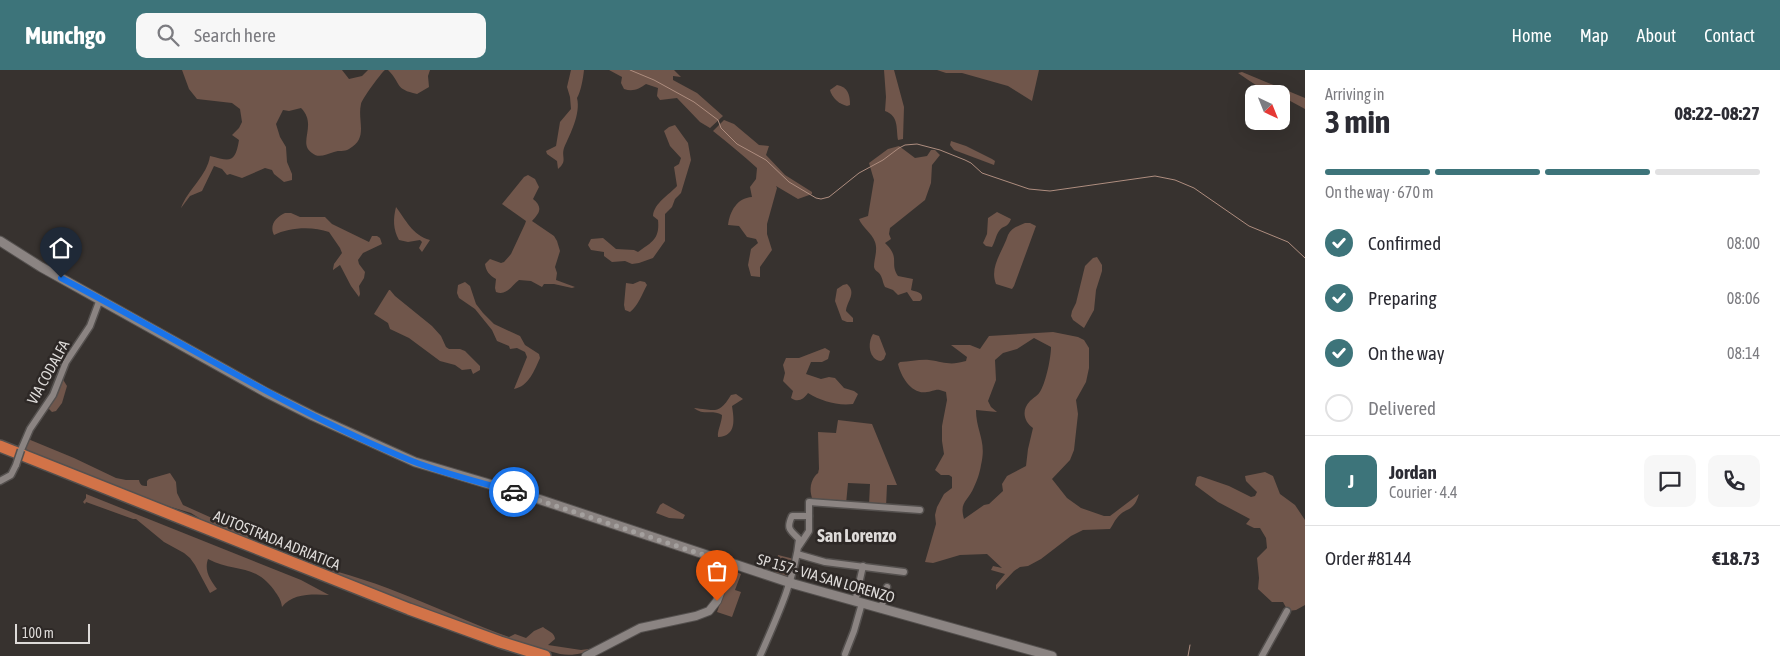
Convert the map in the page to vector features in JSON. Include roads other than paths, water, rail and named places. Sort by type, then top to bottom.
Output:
[{"type":"highway","name":"AUTOSTRADA ADRIATICA","points":[[0,446],[409,609],[492,640],[544,656]]},
{"type":"highway","name":"AUTOSTRADA ADRIATICA","points":[[0,454],[423,622],[520,656]]},
{"type":"main road","name":"SP 157 - VIA SAN LORENZO","points":[[0,241],[41,267],[266,393],[411,460],[789,582],[1052,656]]},
{"type":"street","name":"VIA CODALFA","points":[[0,481],[10,475],[16,465],[30,428],[53,395],[66,362],[90,326],[100,299]]},
{"type":"street","points":[[798,550],[809,531],[809,502],[920,510]]},
{"type":"street","points":[[760,656],[789,582],[798,550],[799,539],[789,528],[788,524],[792,516],[809,516]]},
{"type":"street","points":[[798,550],[825,562],[904,572]]},
{"type":"street","points":[[586,656],[640,628],[696,616],[709,611],[717,601],[731,564]]},
{"type":"street","points":[[845,654],[854,630],[863,566]]},
{"type":"street","points":[[881,609],[887,586]]},
{"type":"street","points":[[1262,656],[1287,611]]},
{"type":"waterway","points":[[630,70],[654,80],[694,102],[718,120],[721,128],[737,144],[766,160],[789,182],[816,198],[829,197],[859,173],[883,160],[899,148],[905,145],[917,144],[940,150],[965,160],[982,173],[1029,189],[1050,191],[1155,176],[1175,180],[1194,188],[1249,226],[1288,242],[1305,258]]},
{"type":"waterway","points":[[1188,656],[1190,645]]},
{"type":"district","name":"San Lorenzo","points":[[857,535]]}]
